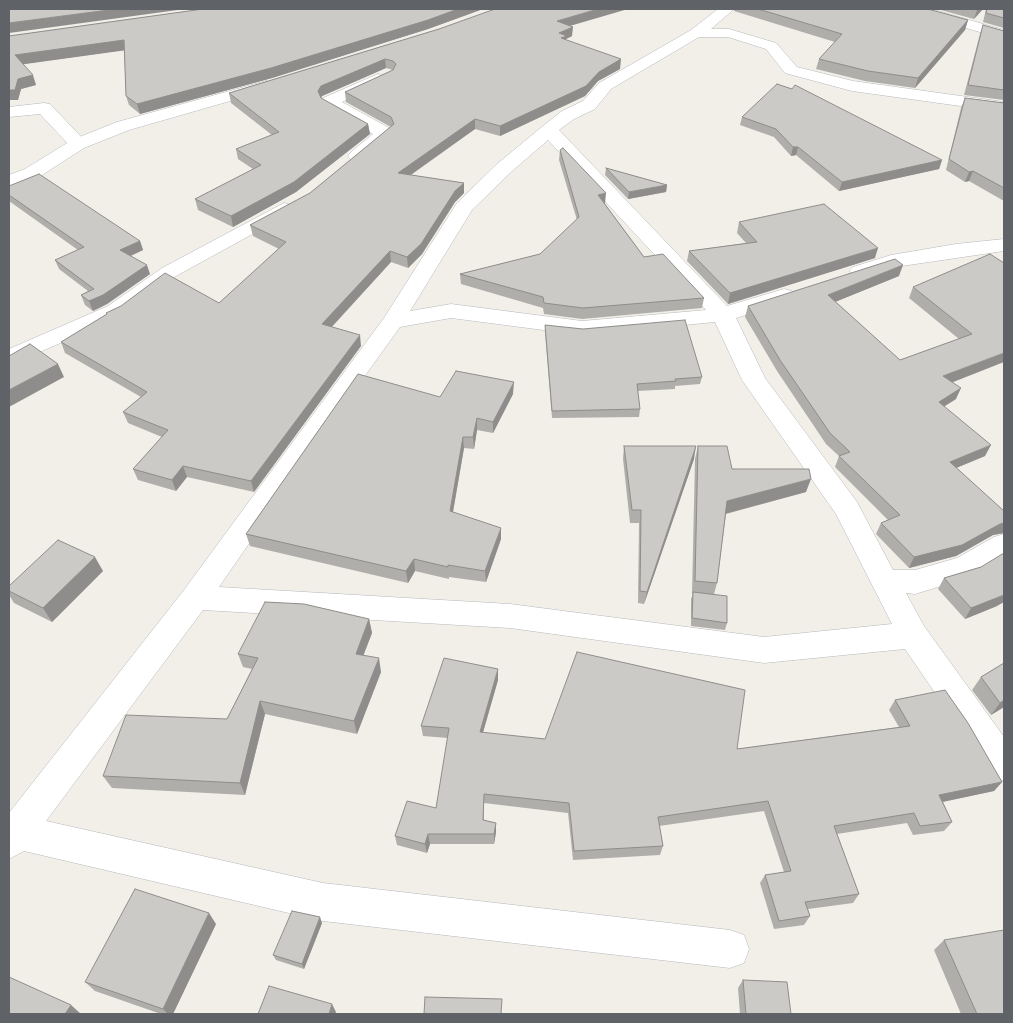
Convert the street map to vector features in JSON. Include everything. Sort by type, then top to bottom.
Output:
[{"type":"street","points":[[727,9],[696,33],[605,86],[589,104],[568,115],[504,168],[464,207],[393,321],[340,392],[195,598],[13,837],[323,902],[730,949]]},
{"type":"street","points":[[916,9],[1004,35]]},
{"type":"street","points":[[696,33],[729,33],[771,46],[791,70],[852,86],[1004,107]]},
{"type":"street","points":[[341,169],[385,133],[329,102],[386,75]]},
{"type":"street","points":[[9,181],[32,173],[78,144],[123,126],[279,83]]},
{"type":"street","points":[[9,112],[44,108],[78,144]]},
{"type":"street","points":[[549,130],[723,315],[754,380],[846,509],[913,635],[1004,765]]},
{"type":"street","points":[[9,358],[116,311],[169,272],[304,198]]},
{"type":"street","points":[[844,276],[891,261],[1004,245]]},
{"type":"street","points":[[393,321],[450,311],[582,328],[723,315],[807,288]]},
{"type":"street","points":[[884,581],[915,582],[944,572],[964,568],[1004,545]]},
{"type":"street","points":[[195,598],[510,616],[764,650],[913,635]]},
{"type":"building","points":[[9,9],[116,9],[9,23]]},
{"type":"building","points":[[203,9],[458,9],[271,68],[137,104],[126,96],[124,40],[15,55],[33,75],[18,79],[15,90],[9,90],[9,36]]},
{"type":"building","points":[[495,9],[598,9],[557,21],[573,27],[559,33],[567,36],[561,38],[621,59],[599,72],[586,86],[500,126],[475,119],[398,173],[464,183],[455,191],[421,244],[407,257],[390,251],[322,324],[360,335],[251,481],[183,466],[172,480],[133,469],[168,430],[123,412],[147,392],[61,342],[106,313],[121,306],[165,273],[219,303],[286,242],[250,225],[310,193],[394,124],[391,117],[345,92],[393,70],[396,64],[385,59],[321,86],[318,91],[321,98],[368,124],[294,182],[231,216],[195,199],[261,165],[236,149],[279,132],[229,93],[439,29]]},
{"type":"building","points":[[758,9],[928,9],[968,20],[918,78],[868,71],[819,59],[842,34]]},
{"type":"building","points":[[987,9],[1004,9],[1004,18],[986,13]]},
{"type":"building","points":[[983,25],[1004,31],[1004,90],[968,85]]},
{"type":"building","points":[[777,84],[792,89],[795,85],[942,160],[842,182],[798,147],[793,147],[776,129],[742,117]]},
{"type":"building","points":[[965,98],[1004,103],[1004,188],[973,171],[969,172],[949,159]]},
{"type":"building","points":[[563,148],[606,193],[598,195],[644,257],[663,254],[704,298],[583,308],[544,303],[543,297],[460,274],[540,254],[579,217],[560,150]]},
{"type":"building","points":[[606,168],[667,185],[629,192]]},
{"type":"building","points":[[39,174],[140,241],[120,250],[147,265],[103,295],[89,301],[81,295],[94,289],[55,260],[84,247],[9,195],[9,186]]},
{"type":"building","points":[[824,204],[878,248],[730,293],[689,251],[757,242],[739,222]]},
{"type":"building","points":[[990,254],[1004,263],[1004,353],[943,376],[961,388],[939,402],[991,445],[950,462],[1004,511],[1004,523],[962,545],[914,557],[881,523],[900,515],[839,456],[850,452],[830,433],[780,360],[748,306],[895,259],[903,265],[828,295],[900,360],[972,334],[913,287]]},
{"type":"building","points":[[685,320],[702,377],[637,384],[640,409],[552,411],[545,325],[583,329]]},
{"type":"building","points":[[30,344],[58,364],[9,390],[9,356]]},
{"type":"building","points":[[456,371],[514,382],[493,422],[477,418],[473,437],[463,437],[450,511],[501,528],[485,571],[448,565],[448,567],[414,559],[406,571],[246,534],[358,374],[440,397]]},
{"type":"building","points":[[624,446],[696,446],[647,592],[640,591],[641,510],[632,510]]},
{"type":"building","points":[[698,446],[727,446],[732,469],[809,469],[811,479],[727,501],[717,583],[695,581]]},
{"type":"building","points":[[58,540],[95,557],[43,608],[9,591],[9,586]]},
{"type":"building","points":[[1004,553],[1004,595],[971,608],[944,578],[981,567]]},
{"type":"building","points":[[693,592],[727,596],[727,623],[692,618]]},
{"type":"building","points":[[265,602],[304,604],[369,619],[356,654],[379,658],[354,721],[260,701],[240,783],[103,776],[126,715],[227,719],[258,658],[238,654]]},
{"type":"building","points":[[577,652],[745,690],[737,749],[910,726],[895,700],[945,690],[968,723],[1002,782],[939,795],[952,822],[920,826],[914,813],[834,826],[859,894],[805,902],[810,916],[779,921],[765,875],[791,871],[768,801],[658,817],[663,846],[574,851],[569,803],[484,794],[483,820],[496,823],[494,834],[428,834],[425,844],[395,836],[407,801],[436,808],[449,728],[421,726],[444,658],[498,669],[480,732],[545,739]]},
{"type":"building","points":[[1004,663],[1004,700],[1000,703],[981,677]]},
{"type":"building","points":[[135,889],[209,913],[163,1009],[85,982]]},
{"type":"building","points":[[292,911],[320,917],[302,964],[273,955]]},
{"type":"building","points":[[1004,930],[1004,1014],[977,1014],[944,940]]},
{"type":"building","points":[[9,977],[71,1005],[65,1014],[9,1014]]},
{"type":"building","points":[[743,980],[787,982],[791,1014],[746,1014]]},
{"type":"building","points":[[269,986],[332,1004],[329,1014],[258,1014]]},
{"type":"building","points":[[425,997],[502,999],[501,1014],[424,1014]]}]
